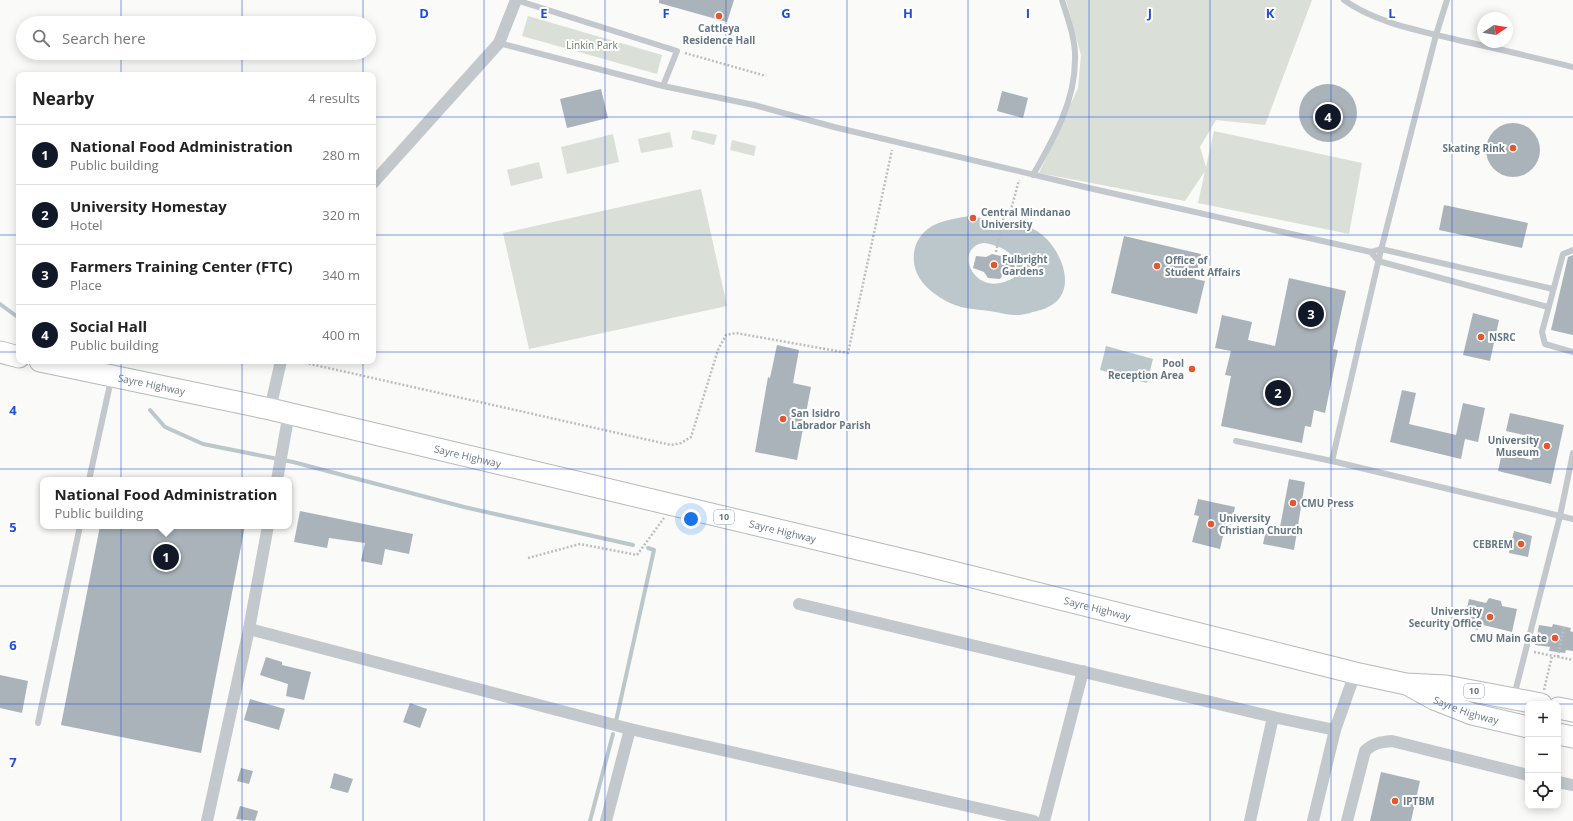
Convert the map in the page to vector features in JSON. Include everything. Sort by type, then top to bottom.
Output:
[{"type":"highway","points":[[0,353],[16,356]]},
{"type":"highway","name":"Sayre Highway","points":[[54,364],[280,411],[921,564],[1355,673],[1406,684],[1446,686],[1526,701]]},
{"type":"highway","name":"Sayre Highway","points":[[1406,684],[1434,699],[1472,714],[1525,726]]},
{"type":"highway","points":[[1491,719],[1486,706],[1489,700],[1505,697]]},
{"type":"highway","points":[[1561,709],[1573,711]]},
{"type":"highway","points":[[1561,735],[1573,737]]},
{"type":"street","points":[[376,180],[499,43],[516,0]]},
{"type":"street","points":[[277,477],[281,364]]},
{"type":"street","points":[[207,821],[249,630],[267,529]]},
{"type":"street","points":[[799,604],[1273,717],[1335,730]]},
{"type":"street","points":[[249,630],[630,730],[1034,821]]},
{"type":"street","points":[[1044,821],[1082,671]]},
{"type":"street","points":[[1313,821],[1335,730],[1355,673]]},
{"type":"street","points":[[1250,821],[1273,717]]},
{"type":"street","points":[[606,821],[630,730]]},
{"type":"street","points":[[1347,821],[1365,751],[1371,745],[1381,742],[1392,742],[1525,774]]},
{"type":"street","points":[[1561,783],[1573,786]]},
{"type":"lane","points":[[516,0],[677,51],[663,86]]},
{"type":"lane","points":[[1033,175],[1057,133],[1072,88],[1075,60],[1073,39],[1062,0]]},
{"type":"lane","points":[[1344,0],[1356,9],[1380,20],[1436,35],[1573,67]]},
{"type":"lane","points":[[1332,461],[1378,260],[1436,35],[1447,0]]},
{"type":"lane","points":[[499,43],[663,86],[754,105],[834,127],[1215,218],[1371,252],[1381,250],[1553,288]]},
{"type":"lane","points":[[1573,250],[1563,254],[1542,332],[1545,344],[1573,352]]},
{"type":"lane","points":[[1371,252],[1378,260],[1548,307]]},
{"type":"lane","points":[[90,477],[111,376]]},
{"type":"lane","points":[[1236,441],[1332,461],[1573,519]]},
{"type":"lane","points":[[1505,697],[1525,650],[1560,516],[1573,453]]},
{"type":"lane","points":[[38,723],[79,529]]},
{"type":"path","points":[[677,51],[766,76]]},
{"type":"path","points":[[310,364],[671,445],[680,443],[691,437],[718,350],[726,335],[736,333],[848,353],[894,141]]},
{"type":"path","points":[[996,252],[1003,220],[1012,206],[1021,172]]},
{"type":"path","points":[[528,558],[580,544],[637,555],[674,505]]},
{"type":"path","points":[[1558,657],[1564,626]]},
{"type":"path","points":[[1525,650],[1573,660]]},
{"type":"path","points":[[1542,701],[1552,656]]},
{"type":"green space","points":[[1066,0],[1312,0],[1265,125],[1216,120],[1200,147],[1206,167],[1214,131],[1362,163],[1349,234],[1198,203],[1205,171],[1185,201],[1039,173],[1078,88],[1081,55]]},
{"type":"green space","name":"Linkin Park","points":[[528,16],[662,55],[657,74],[522,36]]},
{"type":"green space","points":[[693,130],[717,135],[714,145],[691,139]]},
{"type":"green space","points":[[670,132],[673,147],[641,153],[638,139]]},
{"type":"green space","points":[[613,134],[619,162],[567,174],[561,147]]},
{"type":"green space","points":[[732,140],[756,146],[754,156],[730,150]]},
{"type":"green space","points":[[539,162],[543,178],[511,186],[507,170]]},
{"type":"green space","points":[[701,189],[727,306],[529,349],[503,233]]},
{"type":"shaded area","points":[[970,216],[1025,227],[1035,230],[1043,235],[1056,252],[1064,272],[1065,282],[1063,292],[1058,300],[1052,305],[1043,309],[1023,315],[1014,315],[956,305],[943,299],[929,289],[919,277],[914,262],[914,253],[917,241],[928,228],[936,224]],"holes":[[[984,243],[1002,248],[1012,256],[1017,266],[1016,273],[1012,279],[992,284],[982,281],[970,268],[970,252],[975,246]]]},
{"type":"shaded area","points":[[1106,346],[1153,359],[1147,383],[1100,370]]},
{"type":"building","name":"Cattleya Residence Hall","points":[[659,0],[734,0],[727,22],[659,3]]},
{"type":"building","points":[[1328,84],[1339,86],[1352,97],[1355,102],[1357,113],[1355,124],[1344,137],[1339,140],[1328,142],[1317,140],[1304,129],[1301,124],[1299,113],[1301,102],[1312,89],[1317,86]]},
{"type":"building","points":[[601,89],[608,118],[567,128],[560,99]]},
{"type":"building","points":[[1002,91],[1028,98],[1023,118],[997,111]]},
{"type":"building","name":"Skating Rink","points":[[1513,123],[1523,125],[1532,131],[1538,140],[1540,150],[1538,160],[1532,169],[1523,175],[1513,177],[1503,175],[1494,169],[1488,160],[1486,150],[1488,140],[1494,131],[1503,125]]},
{"type":"building","points":[[1444,205],[1528,223],[1522,248],[1439,230]]},
{"type":"building","name":"Office of Student Affairs","points":[[1124,236],[1201,254],[1195,279],[1205,281],[1197,314],[1111,293]]},
{"type":"building","name":"Fulbright Gardens","points":[[992,254],[1001,256],[1004,262],[1014,263],[1015,269],[1012,275],[1004,273],[1000,279],[988,278],[984,272],[973,268],[976,256],[986,257]]},
{"type":"building","points":[[1573,255],[1573,335],[1551,330],[1568,257]]},
{"type":"building","points":[[1289,278],[1346,291],[1333,349],[1338,350],[1325,413],[1314,410],[1311,427],[1305,426],[1302,443],[1221,426],[1231,376],[1225,375],[1231,351],[1215,348],[1222,315],[1252,322],[1248,340],[1275,346]]},
{"type":"building","name":"NSRC","points":[[1473,313],[1499,320],[1490,361],[1463,355]]},
{"type":"building","name":"San Isidro Labrador Parish","points":[[777,345],[799,350],[793,383],[811,387],[797,460],[755,452],[768,377],[770,378]]},
{"type":"building","points":[[1402,390],[1416,393],[1409,424],[1456,435],[1463,403],[1485,408],[1478,442],[1465,439],[1461,459],[1390,442]]},
{"type":"building","name":"University Museum","points":[[1510,413],[1564,425],[1551,484],[1498,471],[1502,453],[1532,460],[1537,438],[1506,431]]},
{"type":"building","name":"CMU Press","points":[[1289,479],[1305,482],[1294,550],[1263,544],[1267,525],[1280,527]]},
{"type":"building","name":"University Christian Church","points":[[1198,499],[1235,507],[1231,525],[1226,523],[1220,549],[1192,542],[1199,516],[1194,515]]},
{"type":"building","points":[[300,511],[413,534],[409,554],[385,549],[382,565],[361,561],[365,543],[329,538],[327,548],[294,542]]},
{"type":"building","points":[[99,529],[244,529],[201,753],[61,725]]},
{"type":"building","name":"CEBREM","points":[[1514,531],[1532,536],[1528,557],[1509,553]]},
{"type":"building","name":"University Security Office","points":[[1489,598],[1501,601],[1502,606],[1517,609],[1512,632],[1479,624],[1478,630],[1463,626],[1469,599],[1486,603]]},
{"type":"building","name":"CMU Main Gate","points":[[1553,624],[1571,628],[1570,631],[1573,632],[1573,651],[1566,650],[1565,653],[1549,651],[1550,647],[1535,645],[1539,625],[1552,627]]},
{"type":"building","points":[[266,657],[282,662],[282,665],[311,672],[304,700],[286,696],[288,684],[260,675]]},
{"type":"building","points":[[0,675],[28,681],[22,713],[0,708]]},
{"type":"building","points":[[250,699],[285,709],[279,730],[244,720]]},
{"type":"building","points":[[410,703],[427,709],[420,728],[403,722]]},
{"type":"building","points":[[241,768],[253,771],[249,784],[237,781]]},
{"type":"building","name":"IPTBM","points":[[1381,772],[1420,781],[1411,821],[1370,821]]},
{"type":"building","points":[[334,773],[353,779],[348,793],[330,788]]},
{"type":"building","points":[[240,806],[258,811],[255,821],[236,819]]},
{"type":"waterway","points":[[0,304],[16,316]]},
{"type":"waterway","points":[[150,410],[165,427],[203,444],[293,462],[464,507],[633,545]]},
{"type":"waterway","points":[[616,721],[654,550],[648,548]]},
{"type":"waterway","points":[[590,821],[613,734]]},
{"type":"place","name":"Cattleya Residence Hall","points":[[719,16]]},
{"type":"place","name":"Social Hall","points":[[1328,117]]},
{"type":"place","name":"Skating Rink","points":[[1513,148]]},
{"type":"place","name":"Central Mindanao University","points":[[973,218]]},
{"type":"place","name":"Fulbright Gardens","points":[[994,265]]},
{"type":"place","name":"Office of Student Affairs","points":[[1157,266]]},
{"type":"place","name":"Farmers Training Center (FTC)","points":[[1311,314]]},
{"type":"place","name":"NSRC","points":[[1481,337]]},
{"type":"place","name":"Pool Reception Area","points":[[1192,369]]},
{"type":"place","name":"University Homestay","points":[[1278,393]]},
{"type":"place","name":"San Isidro Labrador Parish","points":[[783,419]]},
{"type":"place","name":"University Museum","points":[[1547,446]]},
{"type":"place","name":"CMU Press","points":[[1293,503]]},
{"type":"place","name":"University Christian Church","points":[[1211,524]]},
{"type":"place","name":"CEBREM","points":[[1521,544]]},
{"type":"place","name":"National Food Administration","points":[[166,557]]},
{"type":"place","name":"University Security Office","points":[[1490,617]]},
{"type":"place","name":"CMU Main Gate","points":[[1555,638]]},
{"type":"place","name":"IPTBM","points":[[1395,801]]}]
